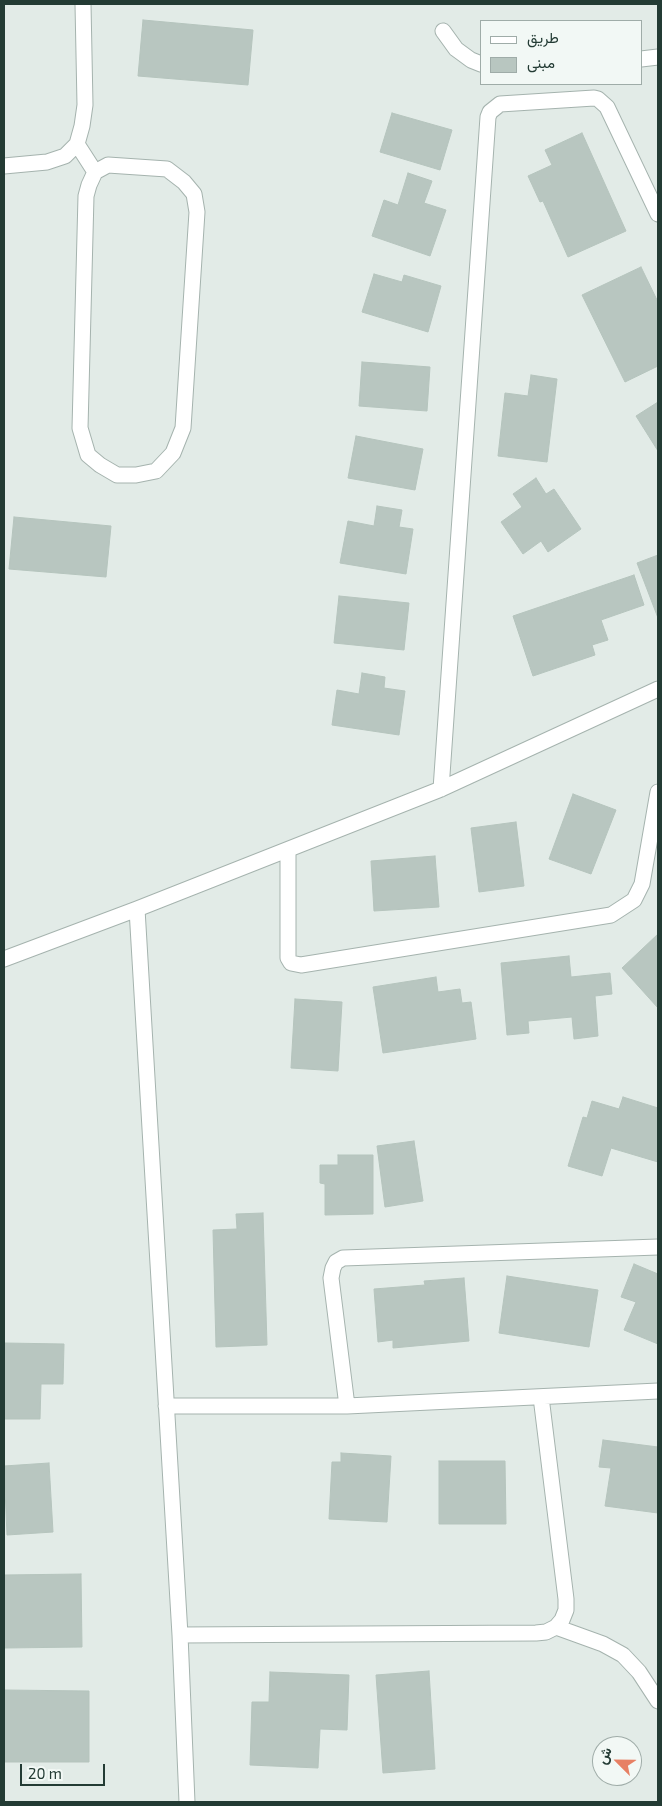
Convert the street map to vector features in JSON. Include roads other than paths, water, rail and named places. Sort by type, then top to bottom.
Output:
[{"type":"street","points":[[4,166],[47,162],[65,156],[77,144],[85,105],[83,4]]},
{"type":"street","points":[[443,31],[456,49],[471,60],[480,64]]},
{"type":"street","points":[[642,59],[658,57]]},
{"type":"street","points":[[441,789],[488,117],[490,112],[500,104],[598,99],[606,107],[658,214]]},
{"type":"street","points":[[77,144],[95,172]]},
{"type":"street","points":[[108,165],[166,169],[184,182],[194,194],[197,212],[183,428],[173,453],[156,471],[136,475],[117,475],[88,455],[80,428],[86,196],[95,172],[108,165]]},
{"type":"street","points":[[4,959],[137,909],[441,789],[658,689]]},
{"type":"street","points":[[288,850],[288,958],[291,963],[301,965],[611,914],[634,900],[642,884],[658,792]]},
{"type":"street","points":[[137,909],[180,1635],[187,1802]]},
{"type":"street","points":[[347,1406],[331,1278],[336,1262],[343,1258],[658,1247]]},
{"type":"street","points":[[166,1406],[347,1406],[658,1392]]},
{"type":"street","points":[[180,1635],[536,1633],[546,1632],[556,1627],[562,1620],[566,1610],[566,1599],[541,1397]]},
{"type":"street","points":[[556,1627],[603,1644],[623,1655],[639,1672],[658,1701]]}]
